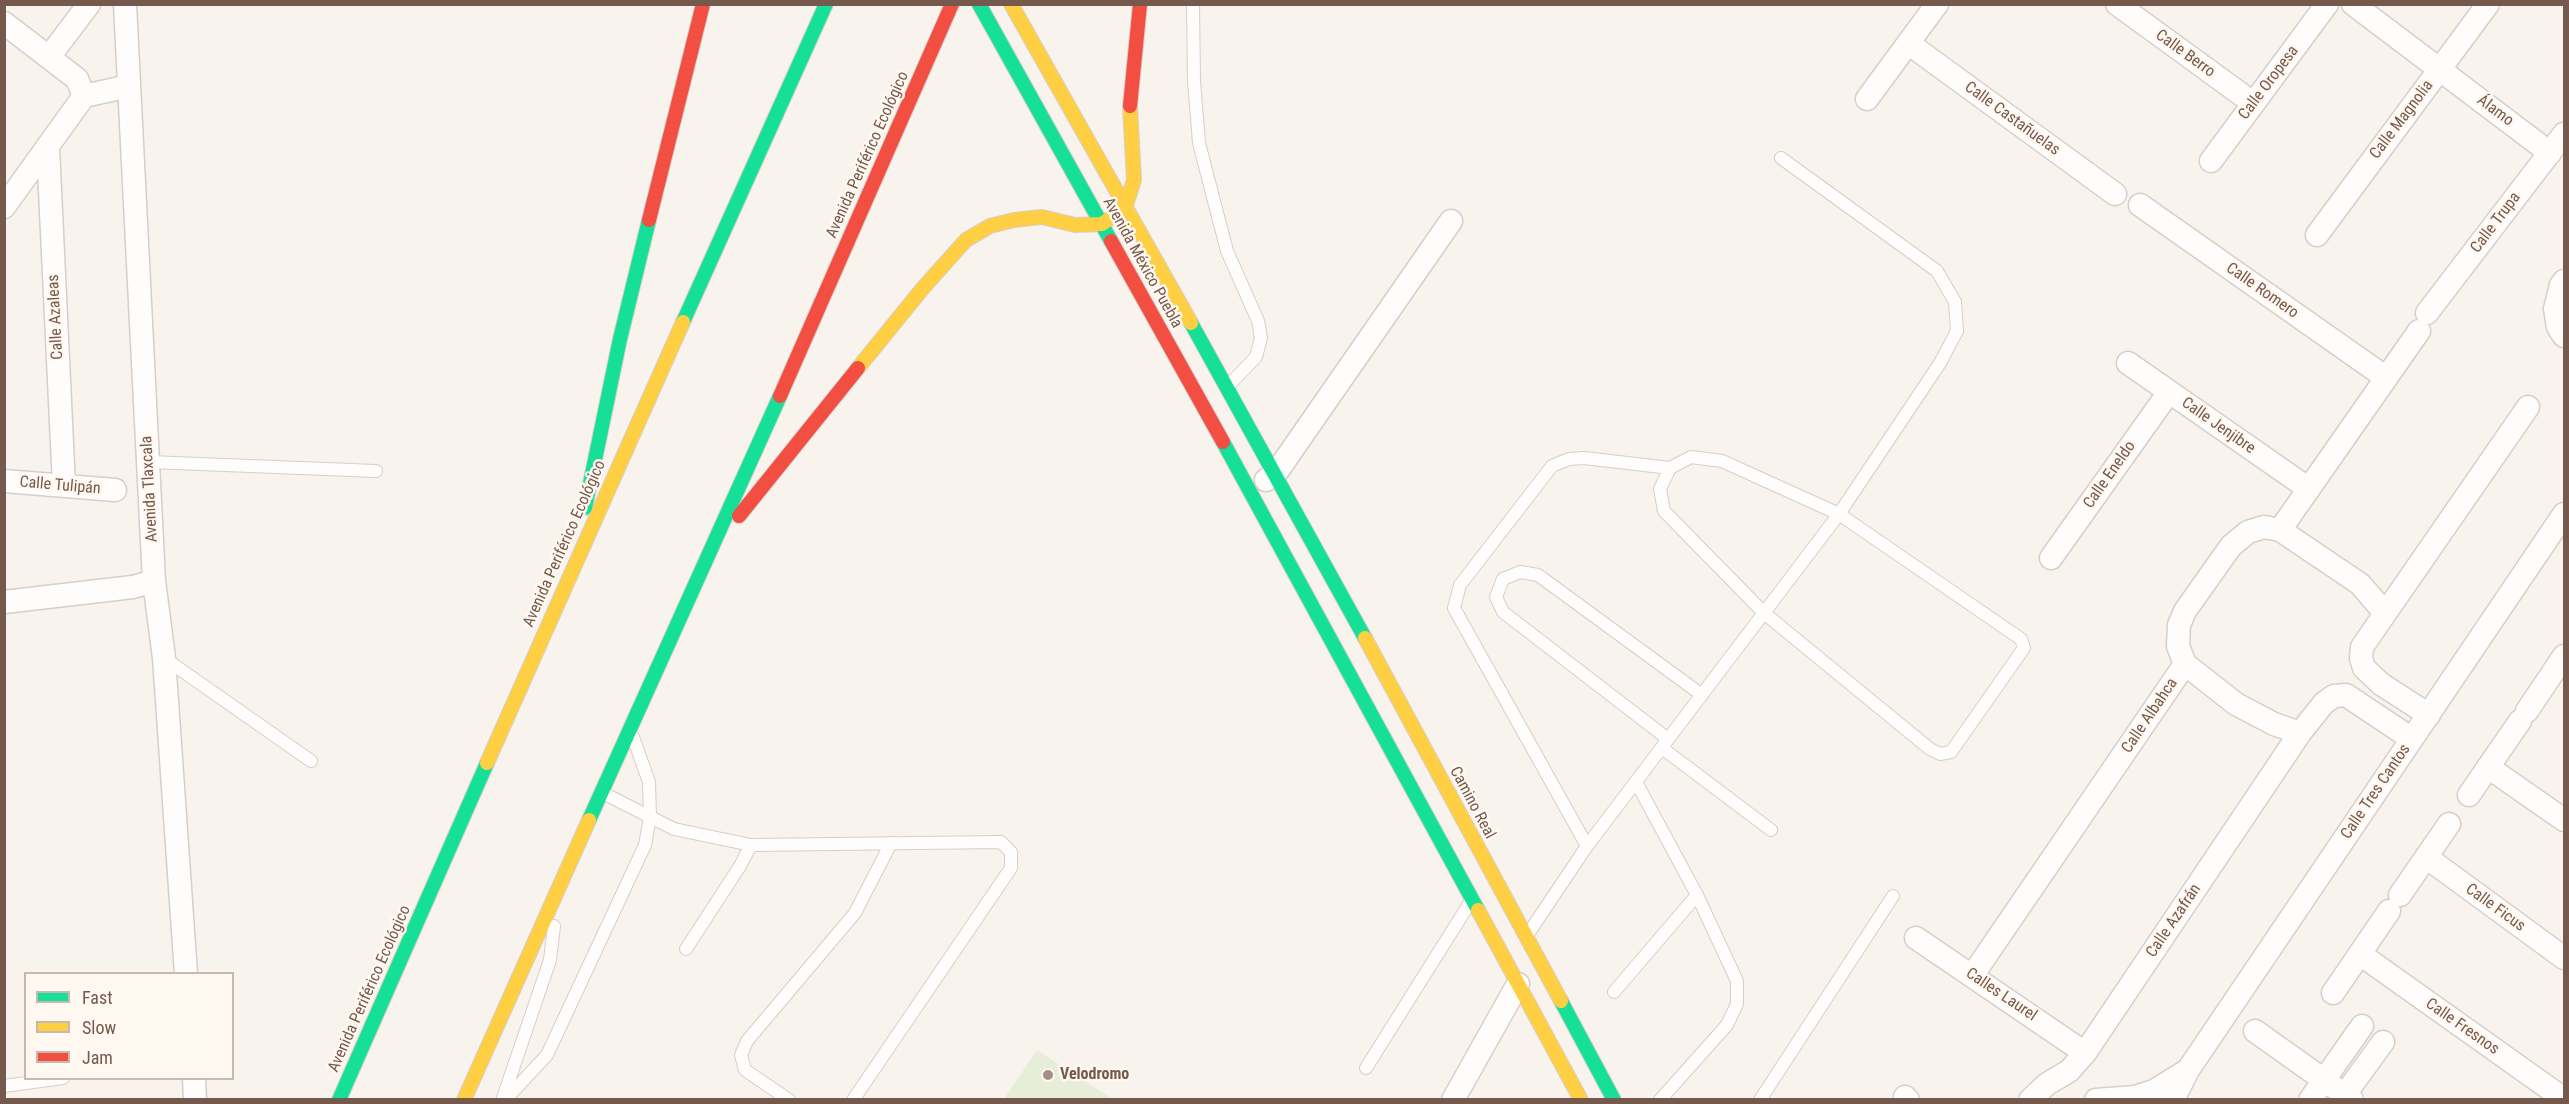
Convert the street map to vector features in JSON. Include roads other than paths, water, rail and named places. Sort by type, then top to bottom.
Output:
[{"type":"main road","points":[[572,569],[620,339],[703,4]]},
{"type":"main road","name":"Avenida Periférico Ecológico","points":[[339,1100],[572,569],[826,4]]},
{"type":"main road","name":"Avenida México Puebla","points":[[979,4],[1102,224],[1214,394],[1276,473],[1285,494],[1302,521]]},
{"type":"main road","name":"Avenida México Puebla","points":[[1011,4],[1125,208],[1214,394],[1250,491],[1473,897]]},
{"type":"main road","points":[[713,548],[922,288],[966,240],[990,226],[1014,220],[1042,217],[1076,225],[1102,224],[1125,208],[1134,180],[1131,102],[1140,4]]},
{"type":"main road","name":"Avenida Periférico Ecológico","points":[[464,1100],[630,727],[713,548],[950,9]]},
{"type":"main road","name":"Camino Real","points":[[1302,521],[1614,1100]]},
{"type":"main road","points":[[1473,897],[1581,1100]]},
{"type":"street","points":[[49,57],[90,4]]},
{"type":"street","name":"Avenida Tlaxcala","points":[[125,4],[154,581],[164,658],[186,972]]},
{"type":"street","points":[[1867,99],[1937,4]]},
{"type":"street","name":"Calle Berro","points":[[2116,4],[2253,104]]},
{"type":"street","name":"Calle Oropesa","points":[[2211,161],[2327,4]]},
{"type":"street","name":"Álamo","points":[[2353,4],[2550,153]]},
{"type":"street","name":"Calle Magnolia","points":[[2316,235],[2488,4]]},
{"type":"street","points":[[4,23],[77,79],[84,96]]},
{"type":"street","name":"Calle Castañuelas","points":[[1908,43],[2115,194]]},
{"type":"street","points":[[4,207],[84,96],[129,86]]},
{"type":"street","name":"Calle Trupa","points":[[2385,377],[2423,322],[2565,134]]},
{"type":"street","name":"Calle Azaleas","points":[[48,148],[64,486]]},
{"type":"street","name":"Calle Romero","points":[[2139,205],[2385,377]]},
{"type":"street","points":[[1250,491],[1276,473],[1451,221]]},
{"type":"street","points":[[2565,281],[2561,285],[2555,309],[2559,327],[2565,336]]},
{"type":"street","name":"Calle Jenjibre","points":[[2128,363],[2309,489]]},
{"type":"street","points":[[2385,377],[2280,530],[2360,584],[2385,613]]},
{"type":"street","name":"Calle Eneldo","points":[[2051,558],[2169,392]]},
{"type":"street","points":[[2429,715],[2381,684],[2364,668],[2361,658],[2362,647],[2528,407]]},
{"type":"street","name":"Calle Tulipán","points":[[4,481],[115,490]]},
{"type":"street","name":"Calle Tres Cantos","points":[[2173,1100],[2188,1070],[2565,514]]},
{"type":"street","name":"Calle Albahca","points":[[1972,976],[2185,664],[2178,646],[2179,625],[2185,611],[2231,546],[2248,532],[2264,527],[2280,530]]},
{"type":"street","points":[[4,602],[133,588],[154,581]]},
{"type":"street","points":[[2185,664],[2236,704],[2300,733]]},
{"type":"street","points":[[2469,795],[2523,716],[2562,665]]},
{"type":"street","points":[[2366,708],[2381,684]]},
{"type":"street","name":"Calle Azafrán","points":[[2031,1097],[2068,1071],[2085,1053],[2300,733],[2324,703],[2334,696],[2346,695],[2412,739]]},
{"type":"street","points":[[2488,767],[2565,820]]},
{"type":"street","points":[[2333,993],[2449,824]]},
{"type":"street","name":"Calle Ficus","points":[[2426,857],[2565,958]]},
{"type":"street","name":"Calles Laurel","points":[[1917,938],[2085,1053]]},
{"type":"street","name":"Calle Fresnos","points":[[2360,954],[2565,1100]]},
{"type":"street","points":[[1453,1100],[1518,984]]},
{"type":"street","points":[[2310,1100],[2362,1026]]},
{"type":"street","points":[[2255,1031],[2346,1098],[2383,1042]]},
{"type":"street","name":"Calle Tres Cantos","points":[[2096,1100],[2135,1097],[2154,1090],[2188,1070]]},
{"type":"street","points":[[194,1080],[195,1100]]},
{"type":"lane","points":[[1193,4],[1194,81],[1200,143],[1227,250],[1258,321],[1261,338],[1256,357],[1214,394]]},
{"type":"lane","points":[[1525,937],[1587,846],[1839,513],[1940,363],[1957,331],[1955,302],[1937,271],[1781,159]]},
{"type":"lane","points":[[1587,846],[1454,608],[1460,585],[1552,466],[1569,459],[1584,458],[1670,468],[1691,458],[1722,460],[1839,513],[2021,639],[2024,648],[1951,752],[1940,754],[1930,749],[1764,613],[1664,511],[1660,489],[1670,468]]},
{"type":"lane","points":[[149,462],[376,471]]},
{"type":"lane","points":[[1702,695],[1538,575],[1520,572],[1503,579],[1496,597],[1503,612],[1771,830]]},
{"type":"lane","points":[[164,658],[311,761]]},
{"type":"lane","points":[[504,1100],[547,1055],[645,844],[650,818],[648,782],[630,727]]},
{"type":"lane","points":[[1636,782],[1697,895],[1737,981],[1737,1004],[1727,1025],[1660,1100]]},
{"type":"lane","points":[[601,792],[674,829],[751,845],[1001,842],[1011,852],[1011,868],[853,1100]]},
{"type":"lane","points":[[789,1100],[745,1070],[741,1055],[747,1041],[855,913],[891,843]]},
{"type":"lane","points":[[686,949],[740,866],[751,845]]},
{"type":"lane","points":[[504,1100],[550,960],[560,883]]},
{"type":"lane","points":[[1614,992],[1697,895]]},
{"type":"lane","points":[[1760,1100],[1893,896]]},
{"type":"lane","points":[[1366,1068],[1473,897]]},
{"type":"lane","points":[[4,1086],[48,1080]]},
{"type":"place","name":"Velodromo","points":[[1048,1075]]}]
